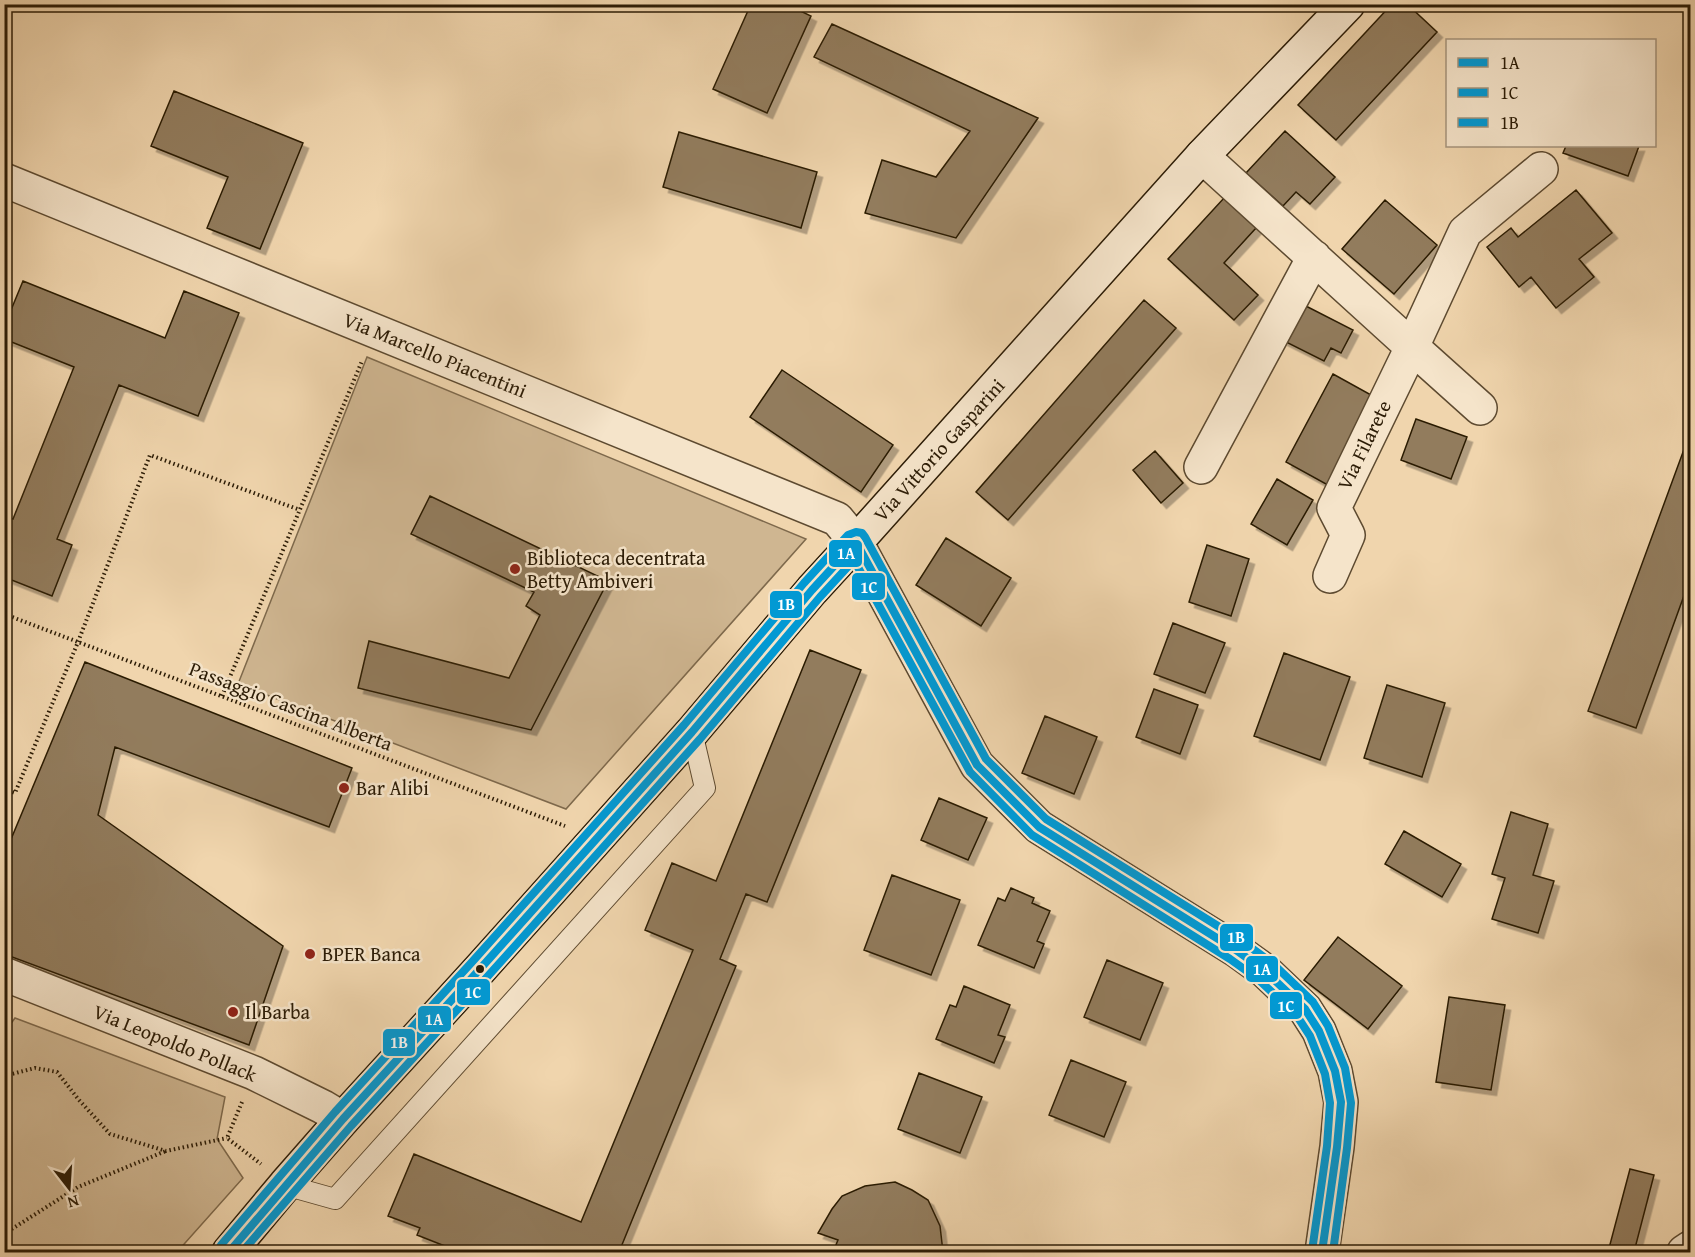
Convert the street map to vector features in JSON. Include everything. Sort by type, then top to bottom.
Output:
[{"type":"street","name":"Via Vittorio Gasparini","points":[[229,1252],[276,1178],[342,1119],[480,969],[692,732],[812,590],[1202,156],[1348,4]]},
{"type":"street","points":[[1202,156],[1480,408]]},
{"type":"street","name":"Via Filarete","points":[[1330,576],[1348,535],[1334,508],[1465,232],[1541,169]]},
{"type":"street","name":"Via Marcello Piacentini","points":[[4,180],[837,519],[856,542],[977,765],[1039,827],[1236,950],[1265,971],[1305,1009],[1319,1031],[1335,1071],[1341,1102],[1322,1252]]},
{"type":"street","points":[[1201,467],[1314,257]]},
{"type":"street","name":"Via Leopoldo Pollack","points":[[4,974],[254,1073],[323,1107],[342,1119]]},
{"type":"street","points":[[1684,1252],[1690,1248]]},
{"type":"lane","points":[[276,1178],[335,1199],[705,788],[692,732]]},
{"type":"path","points":[[222,696],[375,330]]},
{"type":"path","points":[[4,789],[15,793],[78,642],[150,455],[300,510]]},
{"type":"path","name":"Passaggio Cascina Alberta","points":[[4,614],[566,826]]},
{"type":"path","points":[[4,1076],[35,1068],[57,1072],[79,1100],[111,1134],[165,1150]]},
{"type":"path","points":[[227,1138],[254,1073]]},
{"type":"path","points":[[227,1138],[276,1178]]},
{"type":"path","points":[[4,1234],[78,1187],[165,1150],[227,1138]]},
{"type":"shaded area","points":[[367,357],[806,539],[566,809],[238,684]]},
{"type":"shaded area","points":[[15,1018],[225,1097],[217,1139],[243,1178],[177,1252],[5,1252],[4,1033]]},
{"type":"building","points":[[751,4],[786,4],[811,16],[767,113],[713,89]]},
{"type":"building","points":[[1392,4],[1407,4],[1437,32],[1336,140],[1298,105]]},
{"type":"building","points":[[832,24],[1038,118],[956,238],[865,213],[882,160],[936,177],[970,131],[814,57]]},
{"type":"building","points":[[174,91],[303,143],[260,249],[207,228],[228,177],[151,146]]},
{"type":"building","points":[[1285,131],[1335,177],[1310,204],[1296,192],[1283,206],[1246,173]]},
{"type":"building","points":[[679,132],[817,172],[801,228],[663,187]]},
{"type":"building","points":[[1566,147],[1639,147],[1628,176],[1563,153]]},
{"type":"building","points":[[1576,190],[1612,233],[1579,259],[1594,277],[1556,308],[1531,277],[1519,287],[1487,247],[1511,228],[1518,237]]},
{"type":"building","points":[[1224,198],[1256,228],[1224,263],[1258,295],[1234,320],[1168,259]]},
{"type":"building","points":[[1385,200],[1437,245],[1394,294],[1342,249]]},
{"type":"building","points":[[23,281],[165,338],[184,291],[239,313],[198,416],[119,385],[57,539],[72,545],[52,596],[4,577],[4,516],[13,519],[74,367],[4,339],[4,327]]},
{"type":"building","points":[[1144,300],[1176,328],[1008,520],[976,492]]},
{"type":"building","points":[[1300,303],[1353,330],[1341,353],[1331,348],[1324,361],[1282,340]]},
{"type":"building","points":[[782,370],[893,445],[861,492],[750,417]]},
{"type":"building","points":[[1333,374],[1382,401],[1335,489],[1286,462]]},
{"type":"building","points":[[1416,419],[1467,437],[1451,479],[1401,460]]},
{"type":"building","points":[[1690,433],[1690,579],[1636,728],[1588,711]]},
{"type":"building","points":[[1155,451],[1183,483],[1161,503],[1133,470]]},
{"type":"building","points":[[1277,479],[1313,500],[1287,545],[1251,524]]},
{"type":"building","points":[[430,496],[608,581],[531,730],[358,688],[369,641],[509,678],[540,615],[526,606],[534,592],[411,534]]},
{"type":"building","points":[[946,538],[1011,578],[981,626],[916,585]]},
{"type":"building","points":[[1207,545],[1249,559],[1231,616],[1189,602]]},
{"type":"building","points":[[1173,623],[1225,643],[1205,693],[1154,674]]},
{"type":"building","points":[[810,650],[861,670],[767,902],[746,894],[720,959],[736,966],[619,1252],[460,1252],[417,1235],[420,1228],[388,1216],[414,1154],[581,1222],[693,950],[645,930],[672,863],[716,881]]},
{"type":"building","points":[[1284,653],[1350,677],[1320,760],[1254,736]]},
{"type":"building","points":[[85,662],[352,768],[329,827],[115,747],[98,815],[283,946],[249,1045],[4,954],[4,856]]},
{"type":"building","points":[[1387,685],[1445,703],[1422,777],[1364,758]]},
{"type":"building","points":[[1154,689],[1198,705],[1180,754],[1136,737]]},
{"type":"building","points":[[1045,716],[1097,737],[1074,794],[1022,773]]},
{"type":"building","points":[[939,798],[987,818],[968,860],[921,840]]},
{"type":"building","points":[[1511,812],[1548,824],[1533,875],[1554,881],[1538,933],[1492,919],[1505,878],[1492,874]]},
{"type":"building","points":[[1404,831],[1461,864],[1442,897],[1385,864]]},
{"type":"building","points":[[892,875],[960,900],[931,975],[864,950]]},
{"type":"building","points":[[1011,888],[1034,898],[1032,903],[1050,911],[1037,941],[1044,944],[1034,968],[978,945],[998,898],[1005,901]]},
{"type":"building","points":[[1338,937],[1402,986],[1368,1029],[1304,980]]},
{"type":"building","points":[[1107,960],[1163,983],[1140,1040],[1084,1017]]},
{"type":"building","points":[[964,986],[1010,1005],[998,1035],[1005,1037],[994,1063],[936,1039],[950,1005],[956,1007]]},
{"type":"building","points":[[1449,997],[1505,1005],[1491,1090],[1436,1082]]},
{"type":"building","points":[[1071,1060],[1126,1082],[1104,1137],[1049,1115]]},
{"type":"building","points":[[919,1073],[982,1097],[960,1153],[898,1129]]},
{"type":"building","points":[[1630,1169],[1654,1175],[1634,1252],[1608,1252]]},
{"type":"building","points":[[895,1182],[928,1200],[940,1226],[943,1252],[833,1252],[838,1240],[818,1233],[842,1196],[865,1186]]},
{"type":"transit line","name":"1B","points":[[221,1245],[335,1112],[684,725],[804,583],[848,535],[856,532],[862,533],[865,537],[986,759],[1046,819],[1242,941],[1272,963],[1313,1002],[1328,1026],[1345,1068],[1351,1103],[1333,1252]]},
{"type":"transit line","name":"1A","points":[[229,1252],[343,1119],[692,732],[812,590],[856,542],[977,765],[1039,827],[1236,950],[1265,971],[1305,1009],[1319,1031],[1335,1071],[1341,1102],[1322,1252]]},
{"type":"transit line","name":"1C","points":[[242,1252],[351,1126],[700,739],[854,560],[970,772],[1032,835],[1230,959],[1258,979],[1297,1016],[1310,1036],[1325,1074],[1330,1103],[1327,1146],[1312,1251]]},
{"type":"place","name":"Biblioteca decentrata Betty Ambiveri","points":[[515,569]]},
{"type":"place","name":"Bar Alibi","points":[[344,788]]},
{"type":"place","name":"BPER Banca","points":[[310,954]]},
{"type":"place","name":"Il Barba","points":[[233,1012]]}]
